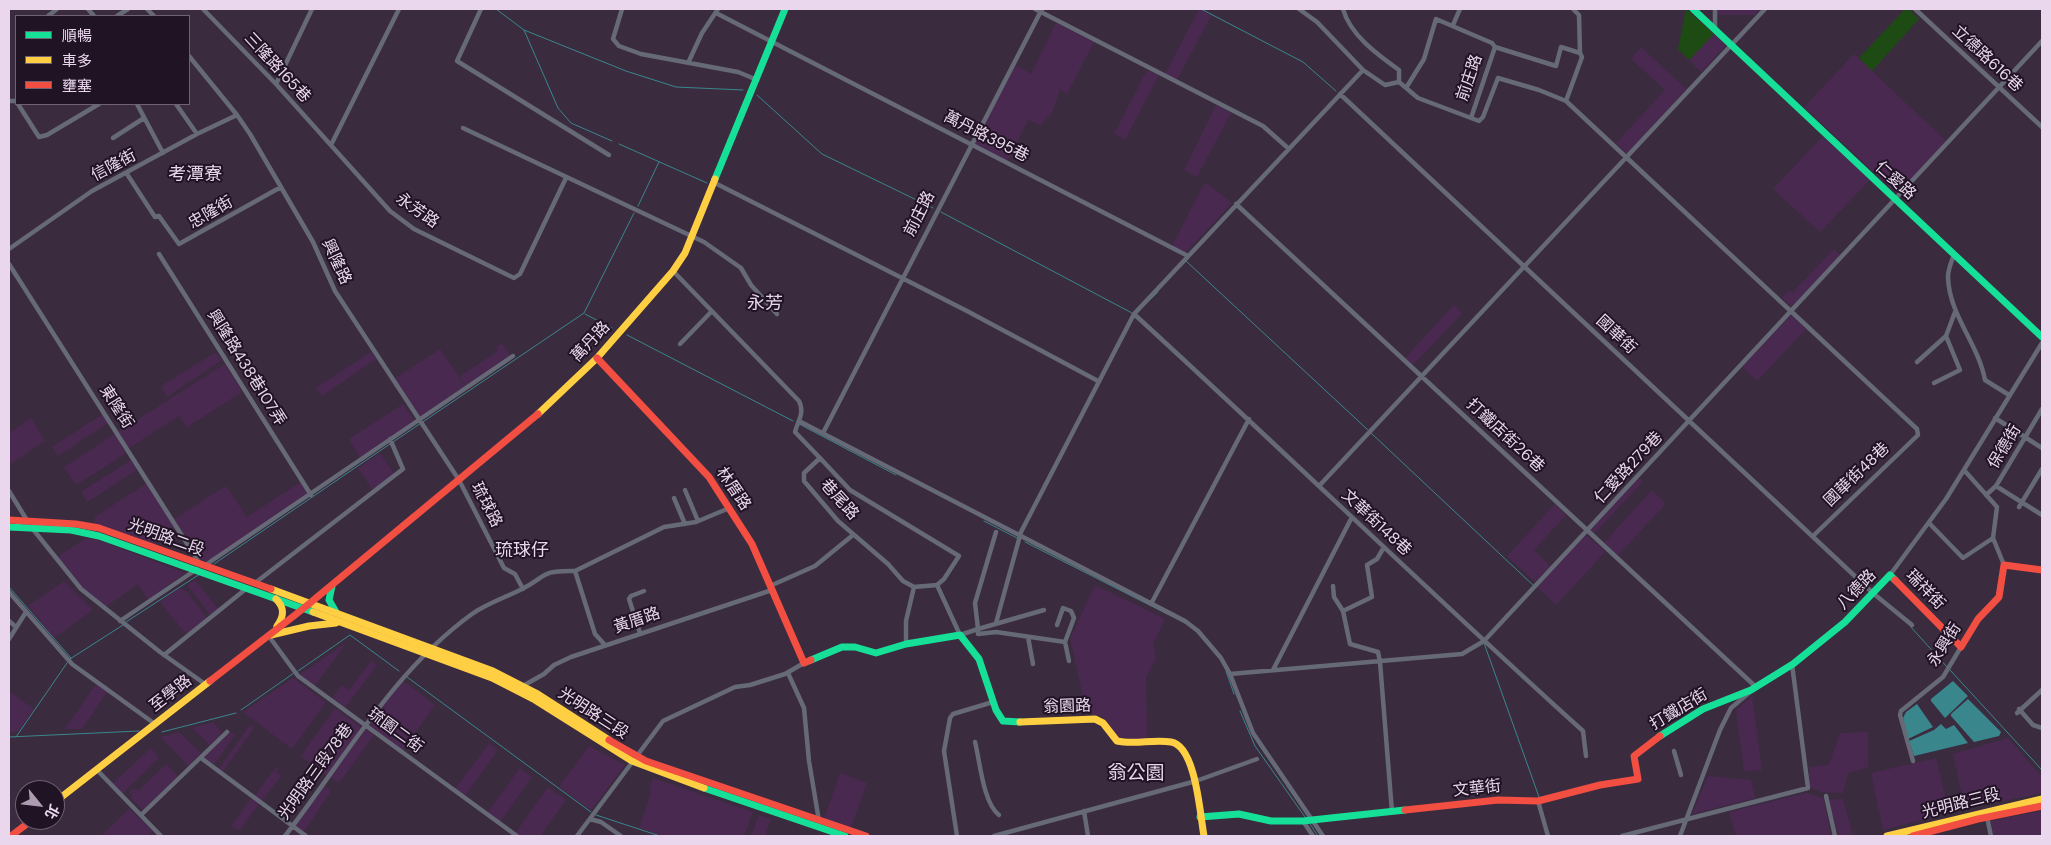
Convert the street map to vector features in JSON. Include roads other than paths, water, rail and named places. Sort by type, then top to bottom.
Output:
[{"type":"street","name":"三隆路165巷","points":[[203,9],[276,84],[331,145]]},
{"type":"street","points":[[276,84],[312,9]]},
{"type":"street","points":[[331,145],[399,9]]},
{"type":"street","points":[[481,9],[457,61],[608,155]]},
{"type":"street","points":[[622,9],[613,39],[620,46],[641,54],[690,61],[712,68],[738,72],[755,79]]},
{"type":"street","name":"萬丹路","points":[[304,608],[532,419],[597,358],[673,271],[692,236],[715,183],[755,79],[785,9]]},
{"type":"street","points":[[1035,9],[1041,10],[1264,126],[1289,149]]},
{"type":"street","points":[[1299,9],[1316,22],[1364,70],[1385,85],[1399,82]]},
{"type":"street","points":[[1344,9],[1348,22],[1378,56],[1399,70],[1399,82],[1418,98],[1479,121],[1484,117],[1498,78],[1539,90],[1566,101],[1790,310]]},
{"type":"street","points":[[1453,25],[1460,9]]},
{"type":"street","points":[[1566,101],[1582,57],[1580,53],[1579,14],[1573,9]]},
{"type":"street","points":[[1693,9],[1731,45]]},
{"type":"street","points":[[1715,9],[1715,30]]},
{"type":"street","points":[[1319,486],[1765,9]]},
{"type":"street","name":"立德路616巷","points":[[1915,9],[2042,127]]},
{"type":"street","name":"前庄路","points":[[823,433],[1041,10]]},
{"type":"street","points":[[690,61],[702,33],[717,11]]},
{"type":"street","name":"萬丹路395巷","points":[[717,11],[1188,256]]},
{"type":"street","name":"前庄路","points":[[1406,88],[1424,59],[1436,19],[1492,42],[1495,47],[1556,66],[1561,47],[1580,53]]},
{"type":"street","name":"仁愛路279巷","points":[[1485,642],[1790,310],[2042,41]]},
{"type":"street","name":"仁愛路","points":[[1731,45],[2042,337]]},
{"type":"street","name":"前庄路","points":[[1471,118],[1495,47]]},
{"type":"street","name":"興隆路","points":[[190,57],[237,115],[313,242],[334,291],[459,480]]},
{"type":"street","points":[[996,623],[1020,536],[1135,313],[1364,70]]},
{"type":"street","name":"國華街","points":[[1340,94],[1874,594],[1912,624]]},
{"type":"street","points":[[19,105],[39,137],[48,135],[97,105]]},
{"type":"street","points":[[138,105],[163,153]]},
{"type":"street","points":[[177,105],[197,134]]},
{"type":"street","name":"信隆街","points":[[9,249],[92,191],[127,174],[197,134],[237,115]]},
{"type":"street","points":[[113,138],[144,118]]},
{"type":"street","points":[[463,128],[692,236],[741,268],[751,285],[777,314]]},
{"type":"street","name":"永芳路","points":[[331,145],[390,211],[414,229],[514,278],[520,274],[566,178]]},
{"type":"street","name":"忠隆街","points":[[127,174],[155,217],[158,216],[179,244],[281,187]]},
{"type":"street","points":[[715,183],[903,278],[1098,382]]},
{"type":"street","name":"打鐵店街26巷","points":[[1236,204],[1756,687]]},
{"type":"street","points":[[1954,253],[1948,275],[1955,312],[1976,350],[1985,380],[2009,395]]},
{"type":"street","name":"興隆路438巷107弄","points":[[158,254],[311,495]]},
{"type":"street","name":"東隆街","points":[[9,264],[200,567]]},
{"type":"street","points":[[673,271],[799,401],[802,410],[799,421],[1152,604],[1198,631],[1230,674],[1253,733],[1323,836]]},
{"type":"street","name":"國華街48巷","points":[[1790,310],[1919,432],[1813,536]]},
{"type":"street","points":[[680,344],[712,311]]},
{"type":"street","points":[[1917,362],[1946,336],[1955,312]]},
{"type":"street","name":"文華街148巷","points":[[1135,313],[1485,642],[1583,731],[1586,756]]},
{"type":"street","points":[[1934,384],[1960,370],[1946,336]]},
{"type":"street","name":"八德路","points":[[1680,836],[1706,764],[1732,708],[1756,687],[1792,664],[1839,627],[1874,594],[1929,523],[2042,343]]},
{"type":"street","points":[[120,621],[392,442],[513,356]]},
{"type":"street","name":"林厝路","points":[[597,358],[701,466],[727,509],[744,529],[804,663]]},
{"type":"street","name":"保德街","points":[[1986,495],[1996,486],[2042,409]]},
{"type":"street","points":[[1996,418],[2042,448]]},
{"type":"street","points":[[1152,604],[1249,419]]},
{"type":"street","name":"巷尾路","points":[[799,421],[796,428],[797,434],[820,458],[804,473],[804,481],[852,535],[888,564],[903,580],[914,587]]},
{"type":"street","points":[[164,655],[403,469],[392,442]]},
{"type":"street","points":[[820,458],[850,490],[958,556],[944,579],[937,585],[914,587],[906,621],[906,644]]},
{"type":"street","points":[[2019,507],[2042,469]]},
{"type":"street","points":[[1964,470],[1997,507],[1993,538],[2004,565],[2042,570]]},
{"type":"street","name":"琉球路","points":[[459,480],[504,568],[515,574],[523,589]]},
{"type":"street","points":[[1996,486],[2042,515]]},
{"type":"street","points":[[685,490],[698,521]]},
{"type":"street","points":[[9,491],[29,524],[81,589],[164,655],[205,684]]},
{"type":"street","points":[[674,498],[684,524]]},
{"type":"street","points":[[425,654],[475,612],[523,589],[548,572],[575,571],[664,528],[698,521],[727,509]]},
{"type":"street","points":[[1273,670],[1352,517]]},
{"type":"street","name":"光明路二段","points":[[9,520],[29,524]]},
{"type":"street","points":[[1929,523],[1963,558],[1993,538]]},
{"type":"street","name":"光明路二段","points":[[9,527],[29,524],[76,524],[99,528],[251,586],[310,603]]},
{"type":"street","points":[[996,532],[975,603],[978,634],[996,632],[1065,642]]},
{"type":"street","name":"黃厝路","points":[[520,689],[544,674],[554,665],[605,645],[771,588],[814,566],[852,535]]},
{"type":"street","points":[[1343,611],[1372,596],[1367,565],[1368,562],[1375,562],[1384,547]]},
{"type":"street","name":"永興街","points":[[1913,761],[1900,715],[1902,711],[1944,677],[1960,646],[1978,619],[1993,606],[1999,597],[2004,565]]},
{"type":"street","points":[[575,571],[595,634],[605,645]]},
{"type":"street","name":"瑞祥街","points":[[1890,575],[1960,646]]},
{"type":"street","points":[[268,635],[342,620],[330,605],[328,598],[334,583]]},
{"type":"street","name":"翁園路","points":[[937,585],[960,635],[980,659],[1000,718],[1008,722],[1095,719],[1103,723],[1117,741],[1146,744],[1172,742],[1180,746],[1196,781],[1204,836]]},
{"type":"street","name":"光明路二段","points":[[251,586],[275,598],[304,608]]},
{"type":"street","points":[[1333,586],[1334,597],[1343,611],[1350,644],[1378,652],[1392,812]]},
{"type":"street","points":[[640,633],[629,599],[631,596],[644,591]]},
{"type":"street","points":[[9,592],[72,664],[155,724]]},
{"type":"street","points":[[268,635],[283,618],[282,605],[275,598]]},
{"type":"street","name":"光明路三段","points":[[310,603],[342,620],[425,654],[520,689],[634,759],[820,824],[866,836]]},
{"type":"street","name":"光明路三段","points":[[304,608],[432,649],[506,676],[520,689]]},
{"type":"street","name":"至學路","points":[[65,795],[304,608]]},
{"type":"street","points":[[1057,625],[1063,608],[1072,611],[1074,618],[1065,642],[1070,661]]},
{"type":"street","points":[[577,836],[662,721],[735,687],[750,686],[788,673],[804,663],[842,647],[855,647],[869,653],[876,653],[906,644],[928,642],[960,635],[1044,610]]},
{"type":"street","points":[[9,639],[26,612]]},
{"type":"street","points":[[9,622],[16,627]]},
{"type":"street","name":"琉園二街","points":[[268,635],[298,676],[517,836]]},
{"type":"street","points":[[1028,637],[1033,664]]},
{"type":"street","points":[[1230,674],[1462,654],[1485,642]]},
{"type":"street","name":"光明路三段78巷","points":[[285,836],[402,678],[425,654]]},
{"type":"street","points":[[1622,836],[1808,788],[1792,664]]},
{"type":"street","points":[[788,673],[804,708],[809,761],[820,824]]},
{"type":"street","name":"打鐵店街","points":[[1638,773],[1634,756],[1650,743],[1684,719],[1715,703],[1756,687]]},
{"type":"street","points":[[2042,690],[2019,711],[2033,725],[2042,728]]},
{"type":"street","points":[[957,836],[944,751],[950,718],[954,714],[993,702]]},
{"type":"street","points":[[141,815],[227,732]]},
{"type":"street","points":[[976,742],[988,798],[993,811],[999,815]]},
{"type":"street","points":[[1674,751],[1681,776]]},
{"type":"street","points":[[201,758],[306,836]]},
{"type":"street","points":[[994,836],[1196,781],[1257,759]]},
{"type":"street","points":[[98,770],[161,836]]},
{"type":"street","name":"文華街","points":[[1312,820],[1498,800],[1539,801],[1600,785],[1638,779],[1638,773]]},
{"type":"street","points":[[1826,796],[1835,836]]},
{"type":"street","name":"光明路三段","points":[[1886,836],[2042,799]]},
{"type":"street","points":[[1539,801],[1548,836]]},
{"type":"street","name":"光明路三段","points":[[1914,836],[1987,817],[2042,806]]},
{"type":"street","points":[[1084,811],[1088,836]]},
{"type":"street","points":[[1200,817],[1239,814],[1271,821],[1312,820]]},
{"type":"street","points":[[1987,817],[1992,836]]},
{"type":"street","points":[[590,819],[601,822],[621,836]]},
{"type":"street","points":[[1302,821],[1313,836]]},
{"type":"street","name":"光明路三段","points":[[820,824],[845,836]]},
{"type":"waterway","points":[[496,9],[524,30],[558,108],[571,123],[612,141]]},
{"type":"waterway","points":[[1201,9],[1303,62],[1336,91]]},
{"type":"waterway","points":[[524,30],[626,71],[676,87],[743,90]]},
{"type":"waterway","points":[[757,95],[822,154],[933,208]]},
{"type":"waterway","points":[[619,144],[707,183]]},
{"type":"waterway","points":[[638,206],[659,162]]},
{"type":"waterway","points":[[941,212],[1132,313]]},
{"type":"waterway","points":[[393,442],[584,313],[634,213]]},
{"type":"waterway","points":[[1186,261],[1368,430]]},
{"type":"waterway","points":[[1136,313],[1158,292]]},
{"type":"waterway","points":[[585,314],[612,328]]},
{"type":"waterway","points":[[627,335],[793,421]]},
{"type":"waterway","points":[[801,425],[896,475]]},
{"type":"waterway","points":[[1371,433],[1534,586]]},
{"type":"waterway","points":[[214,564],[390,444]]},
{"type":"waterway","points":[[984,521],[1017,538]]},
{"type":"waterway","points":[[1025,542],[1185,623]]},
{"type":"waterway","points":[[126,622],[200,574]]},
{"type":"waterway","points":[[9,587],[71,658]]},
{"type":"waterway","points":[[70,659],[123,625]]},
{"type":"waterway","points":[[1910,626],[1947,667]]},
{"type":"waterway","points":[[298,671],[350,635],[399,671]]},
{"type":"waterway","points":[[1484,643],[1539,797]]},
{"type":"waterway","points":[[16,737],[67,663]]},
{"type":"waterway","points":[[1950,670],[2042,770]]},
{"type":"waterway","points":[[1226,671],[1234,694]]},
{"type":"waterway","points":[[241,710],[294,673]]},
{"type":"waterway","points":[[407,677],[591,812]]},
{"type":"waterway","points":[[1240,711],[1255,746],[1305,817]]},
{"type":"waterway","points":[[162,732],[236,713]]},
{"type":"waterway","points":[[9,737],[139,731]]},
{"type":"waterway","points":[[596,815],[660,836]]},
{"type":"waterway","points":[[1310,824],[1318,836]]},
{"type":"district","name":"考潭寮","points":[[195,175]]},
{"type":"district","name":"永芳","points":[[765,304]]},
{"type":"district","name":"琉球仔","points":[[522,551]]},
{"type":"district","name":"翁公園","points":[[1136,774]]}]
